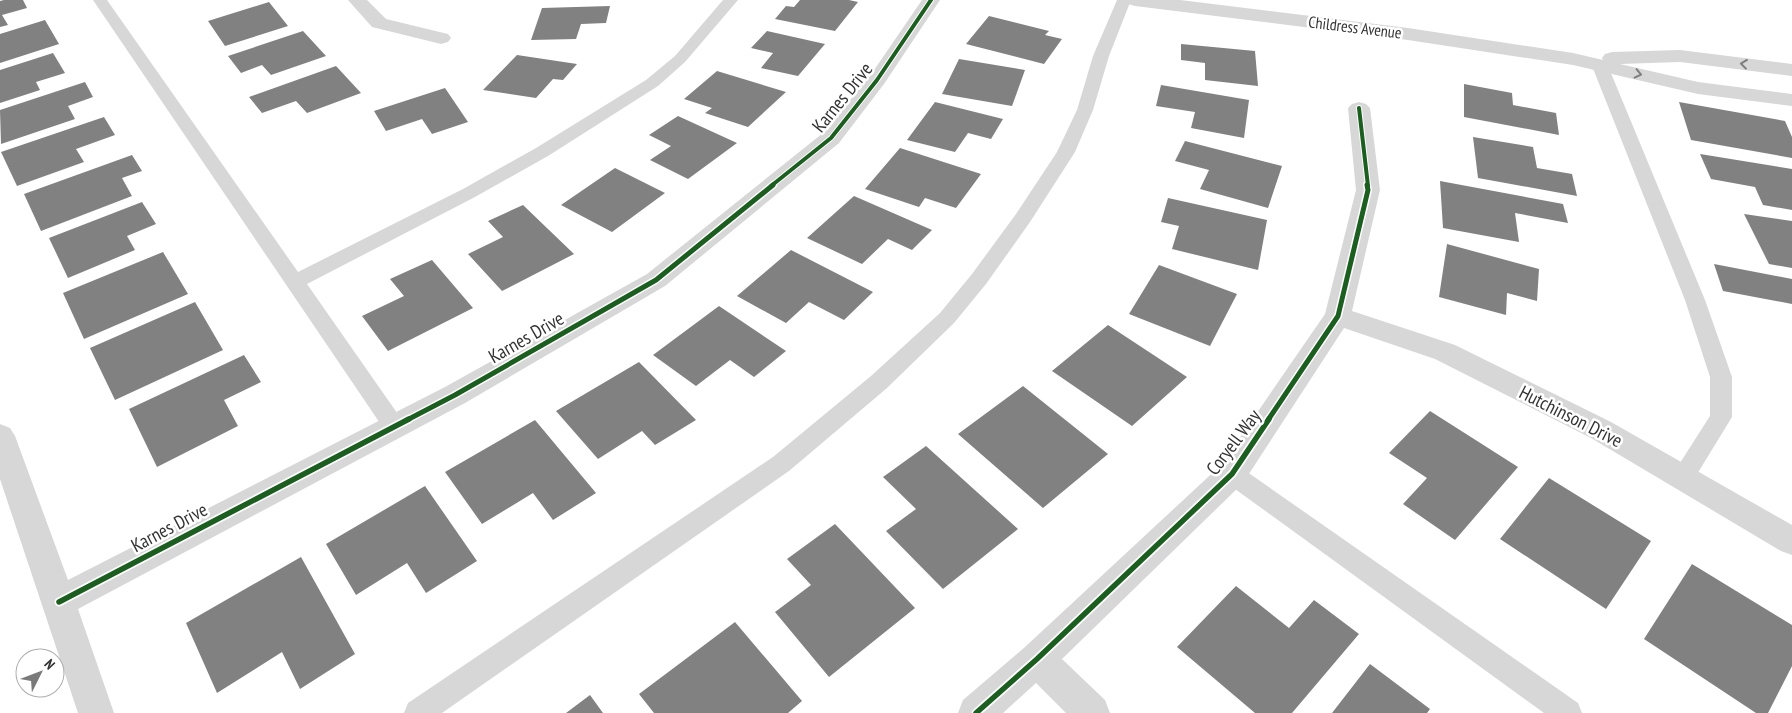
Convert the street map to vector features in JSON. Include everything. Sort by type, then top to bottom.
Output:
[{"type":"street","points":[[357,0],[379,23],[441,38]]},
{"type":"street","name":"Karnes Drive","points":[[59,602],[455,395],[656,280],[831,138],[877,80],[931,0]]},
{"type":"street","name":"Childress Avenue","points":[[1135,0],[1408,34],[1573,59],[1698,88],[1792,100]]},
{"type":"street","name":"Childress Avenue","points":[[1573,59],[1680,56],[1792,70]]},
{"type":"street","name":"Coryell Way","points":[[976,713],[1037,659],[1232,474],[1338,316],[1368,190],[1359,108]]},
{"type":"street","name":"Hutchinson Drive","points":[[1338,316],[1445,352],[1601,430],[1792,540]]},
{"type":"street","points":[[0,436],[96,713]]},
{"type":"street","points":[[1037,659],[1092,713]]},
{"type":"lane","points":[[100,0],[296,281],[394,426]]},
{"type":"lane","points":[[296,281],[469,193],[542,152],[652,83],[680,59],[731,0]]},
{"type":"lane","points":[[418,713],[781,464],[879,382],[946,318],[979,279],[1018,226],[1066,152],[1085,110],[1101,56],[1124,0]]},
{"type":"lane","points":[[1600,66],[1692,291],[1720,377],[1721,417],[1683,477]]},
{"type":"lane","points":[[1232,474],[1568,713]]},
{"type":"building","points":[[23,0],[27,8],[2,15],[8,25],[0,27],[0,1]]},
{"type":"building","points":[[800,0],[849,0],[858,2],[835,31],[775,19],[786,6],[794,7]]},
{"type":"building","points":[[269,2],[288,26],[225,46],[208,21]]},
{"type":"building","points":[[610,6],[606,23],[581,24],[576,39],[531,40],[542,8]]},
{"type":"building","points":[[989,16],[1049,31],[1045,35],[1062,39],[1044,64],[966,44]]},
{"type":"building","points":[[45,20],[59,44],[0,63],[0,34]]},
{"type":"building","points":[[303,31],[326,56],[271,75],[262,65],[241,73],[228,56]]},
{"type":"building","points":[[767,31],[825,44],[798,76],[761,68],[773,53],[751,48]]},
{"type":"building","points":[[1181,44],[1255,51],[1258,86],[1205,80],[1205,63],[1181,60]]},
{"type":"building","points":[[53,53],[65,73],[36,82],[40,90],[0,103],[0,70]]},
{"type":"building","points":[[517,55],[577,64],[563,80],[553,79],[536,98],[483,90]]},
{"type":"building","points":[[959,59],[1025,70],[1012,106],[942,94]]},
{"type":"building","points":[[336,66],[361,93],[307,113],[296,101],[262,113],[249,97]]},
{"type":"building","points":[[717,71],[786,92],[748,127],[705,113],[712,108],[684,99]]},
{"type":"building","points":[[85,82],[93,97],[68,106],[75,119],[1,144],[0,110]]},
{"type":"building","points":[[1464,84],[1512,93],[1513,105],[1556,113],[1559,135],[1464,117]]},
{"type":"building","points":[[1161,85],[1249,100],[1244,138],[1191,128],[1195,112],[1156,106]]},
{"type":"building","points":[[445,88],[468,122],[432,134],[422,119],[386,131],[374,111]]},
{"type":"building","points":[[935,102],[1003,119],[991,139],[968,133],[955,152],[907,140]]},
{"type":"building","points":[[1679,102],[1785,121],[1792,137],[1792,158],[1691,140]]},
{"type":"building","points":[[678,116],[737,143],[688,179],[650,160],[671,146],[649,135]]},
{"type":"building","points":[[104,117],[115,135],[76,149],[84,162],[17,186],[1,152]]},
{"type":"building","points":[[1473,137],[1533,147],[1537,168],[1572,174],[1577,196],[1478,178]]},
{"type":"building","points":[[1185,141],[1282,166],[1268,208],[1200,189],[1209,170],[1175,161]]},
{"type":"building","points":[[900,148],[981,174],[956,208],[925,198],[919,207],[865,189]]},
{"type":"building","points":[[1700,154],[1792,169],[1792,210],[1763,205],[1755,187],[1711,179]]},
{"type":"building","points":[[132,155],[142,171],[122,178],[132,196],[41,231],[24,194]]},
{"type":"building","points":[[615,168],[665,193],[612,232],[561,205]]},
{"type":"building","points":[[1440,181],[1563,204],[1568,223],[1515,213],[1519,242],[1443,228]]},
{"type":"building","points":[[854,196],[932,230],[912,250],[888,239],[862,264],[807,238]]},
{"type":"building","points":[[1168,198],[1267,220],[1258,270],[1172,249],[1179,226],[1161,222]]},
{"type":"building","points":[[142,202],[156,224],[127,236],[135,250],[68,278],[49,238]]},
{"type":"building","points":[[523,205],[574,254],[502,291],[468,254],[503,237],[488,221]]},
{"type":"building","points":[[1744,214],[1792,221],[1792,268],[1769,264]]},
{"type":"building","points":[[1447,244],[1539,269],[1537,301],[1507,293],[1506,315],[1439,297]]},
{"type":"building","points":[[791,250],[873,292],[844,320],[809,302],[786,323],[737,296]]},
{"type":"building","points":[[163,252],[188,294],[84,339],[63,293]]},
{"type":"building","points":[[432,260],[473,308],[388,351],[362,316],[404,296],[390,279]]},
{"type":"building","points":[[1714,264],[1792,279],[1792,304],[1723,291]]},
{"type":"building","points":[[1159,265],[1237,294],[1210,346],[1129,314]]},
{"type":"building","points":[[195,302],[223,350],[115,400],[90,348]]},
{"type":"building","points":[[719,306],[786,351],[754,377],[730,360],[696,386],[653,355]]},
{"type":"building","points":[[1108,325],[1187,377],[1132,426],[1052,371]]},
{"type":"building","points":[[244,355],[261,382],[224,400],[238,426],[157,467],[129,409]]},
{"type":"building","points":[[639,362],[696,420],[655,445],[642,431],[598,459],[556,411]]},
{"type":"building","points":[[1023,386],[1108,454],[1043,508],[958,434]]},
{"type":"building","points":[[1430,411],[1518,467],[1455,540],[1403,504],[1427,478],[1389,453]]},
{"type":"building","points":[[535,420],[596,493],[553,520],[533,493],[482,524],[445,472]]},
{"type":"building","points":[[926,446],[1018,529],[943,589],[886,531],[916,509],[883,477]]},
{"type":"building","points":[[1549,478],[1651,541],[1606,609],[1500,539]]},
{"type":"building","points":[[425,486],[477,561],[426,593],[407,563],[356,595],[326,544]]},
{"type":"building","points":[[835,524],[915,608],[829,677],[775,612],[811,585],[787,559]]},
{"type":"building","points":[[301,557],[355,654],[300,689],[282,652],[217,693],[186,623]]},
{"type":"building","points":[[1692,564],[1792,625],[1792,666],[1768,713],[1756,713],[1644,639]]},
{"type":"building","points":[[1236,586],[1289,628],[1314,600],[1359,634],[1292,713],[1255,713],[1177,647]]},
{"type":"building","points":[[735,622],[802,701],[788,713],[654,713],[639,694]]},
{"type":"building","points":[[1370,664],[1430,709],[1427,713],[1332,713]]},
{"type":"building","points":[[590,695],[603,713],[566,713]]},
{"type":"cycle path","points":[[59,602],[455,395],[656,280],[831,138],[877,80],[931,0]]},
{"type":"cycle path","points":[[976,713],[1037,659],[1232,474],[1338,316],[1368,190],[1359,108]]}]
